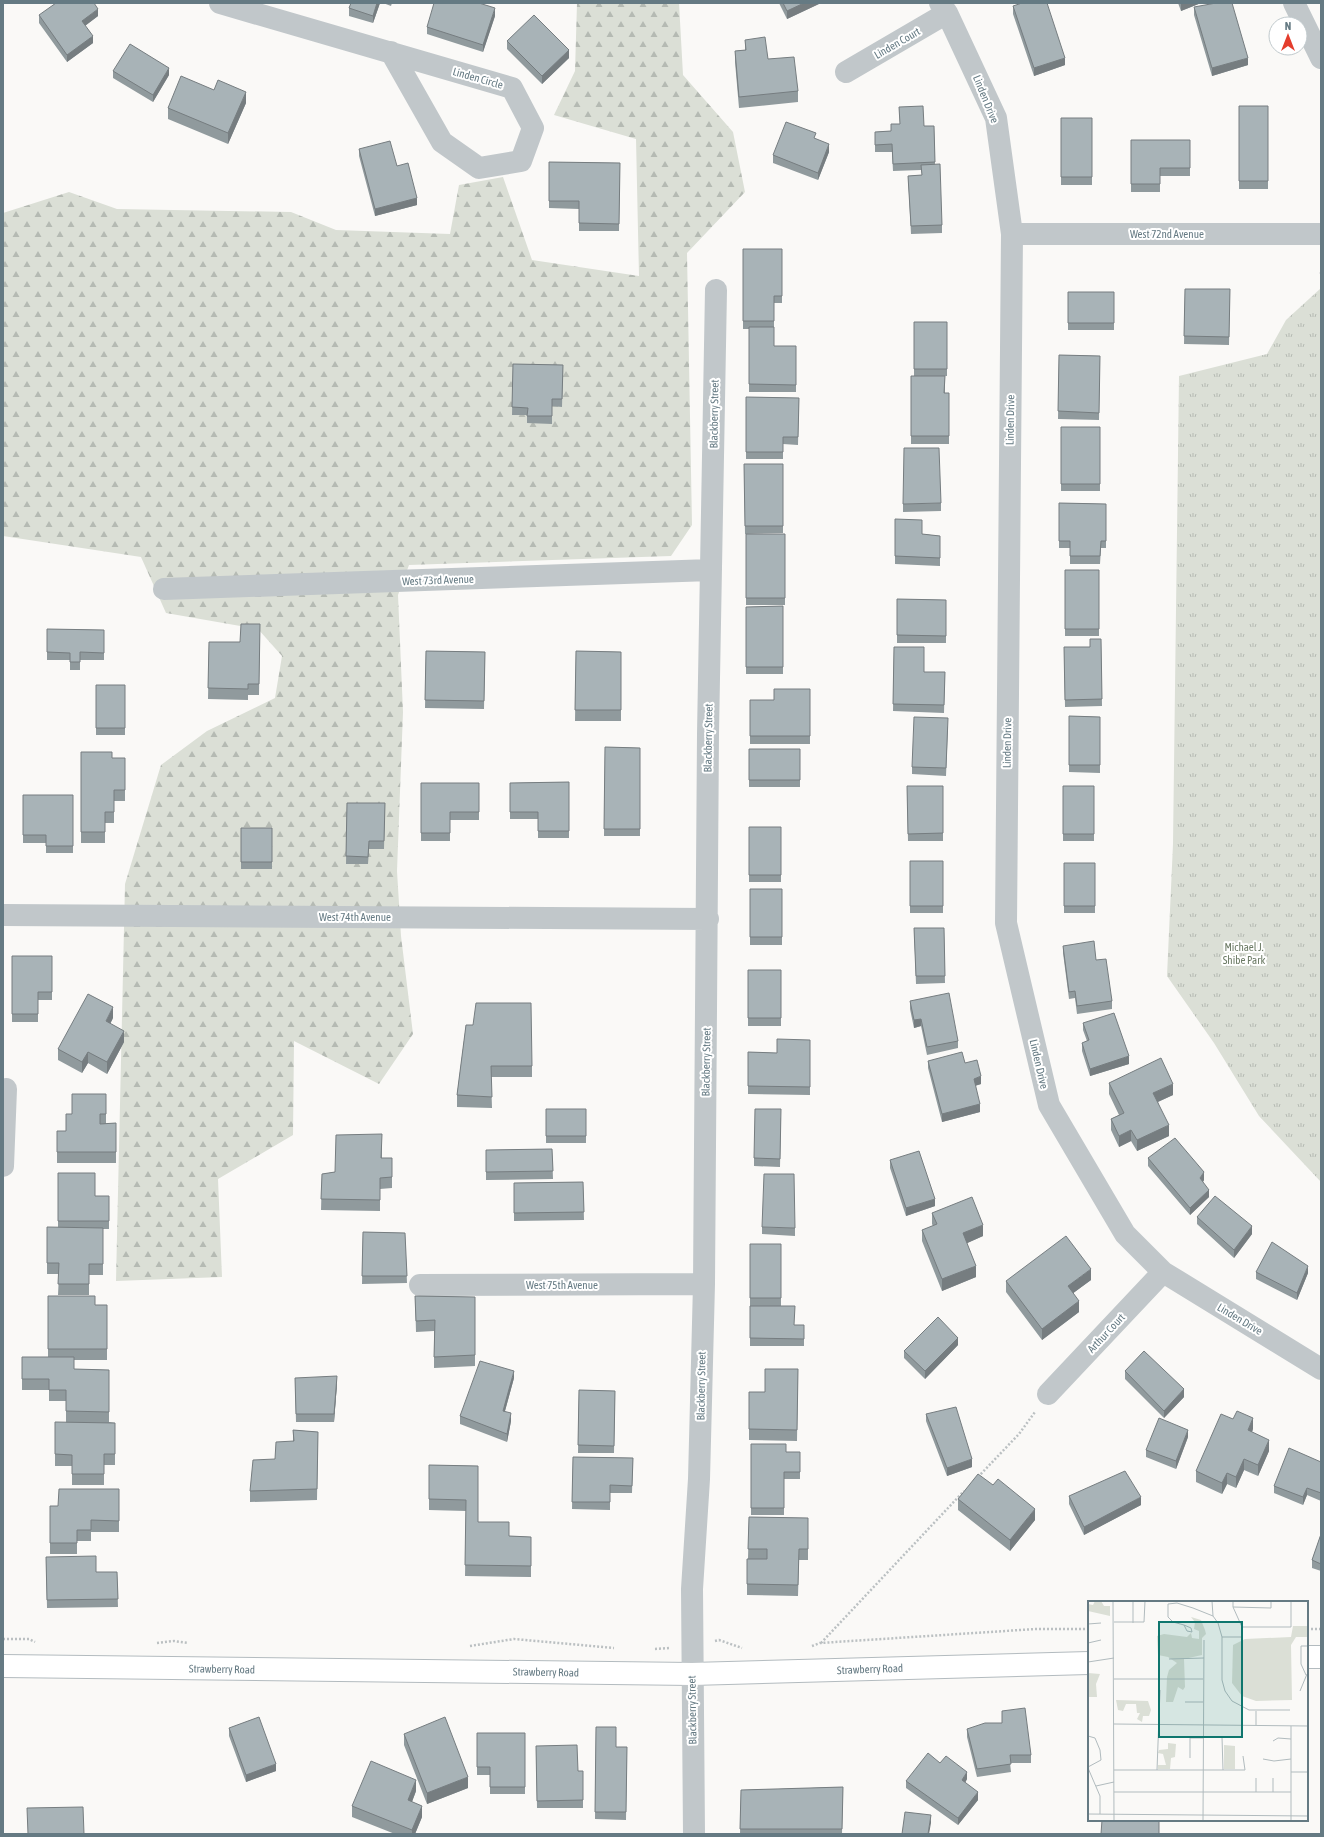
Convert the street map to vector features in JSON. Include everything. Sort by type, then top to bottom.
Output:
[{"type":"street","name":"Linden Circle","points":[[220,3],[391,52],[512,88],[533,128],[521,161],[479,168],[442,142],[391,52]]},
{"type":"street","points":[[1294,3],[1321,58]]},
{"type":"street","name":"Linden Court","points":[[846,72],[944,8]]},
{"type":"street","name":"Linden Drive","points":[[944,8],[996,118],[1012,234],[1006,923],[1049,1105],[1125,1234],[1164,1272],[1321,1368]]},
{"type":"street","name":"West 72nd Avenue","points":[[1012,234],[1321,234]]},
{"type":"street","name":"Blackberry Street","points":[[694,1834],[692,1589],[699,1479],[704,1284],[708,919],[708,734],[716,290]]},
{"type":"street","name":"West 73rd Avenue","points":[[164,589],[711,570]]},
{"type":"street","name":"West 74th Avenue","points":[[3,915],[708,919]]},
{"type":"street","points":[[3,1166],[6,1089]]},
{"type":"street","name":"Arthur Court","points":[[1048,1394],[1164,1272]]},
{"type":"street","name":"West 75th Avenue","points":[[420,1286],[704,1284]]},
{"type":"street","points":[[1308,1657],[1321,1657]]},
{"type":"street","name":"Strawberry Road","points":[[3,1666],[692,1674],[1088,1663]]},
{"type":"path","points":[[975,1480],[1019,1434],[1048,1394]]},
{"type":"path","points":[[807,1647],[820,1643],[969,1486]]},
{"type":"path","points":[[820,1643],[1036,1629],[1088,1629]]},
{"type":"path","points":[[1308,1629],[1321,1629]]},
{"type":"path","points":[[3,1640],[28,1638],[40,1645]]},
{"type":"path","points":[[463,1646],[514,1639],[619,1649]]},
{"type":"path","points":[[653,1649],[692,1646],[719,1640],[747,1650]]},
{"type":"path","points":[[151,1644],[174,1641],[189,1644]]},
{"type":"green space","points":[[577,3],[679,3],[683,75],[733,132],[745,192],[687,253],[692,525],[671,556],[409,565],[398,595],[403,712],[397,871],[401,936],[413,1034],[379,1084],[294,1041],[293,1135],[218,1179],[222,1277],[116,1281],[125,884],[161,765],[207,731],[275,698],[282,656],[258,629],[166,613],[141,557],[3,536],[3,213],[69,192],[117,209],[291,212],[336,230],[450,234],[459,185],[503,177],[532,260],[639,276],[636,139],[554,115],[575,71]]},
{"type":"green space","name":"Michael J. Shibe Park","points":[[1321,288],[1321,1182],[1259,1116],[1214,1043],[1167,976],[1173,844],[1179,376],[1267,354],[1286,320]]},
{"type":"building","points":[[56,3],[94,3],[98,9],[82,21],[93,36],[67,55],[39,15]]},
{"type":"building","points":[[351,3],[377,3],[373,16],[349,8]]},
{"type":"building","points":[[434,3],[479,3],[495,8],[483,45],[427,27]]},
{"type":"building","points":[[783,3],[804,3],[787,11]]},
{"type":"building","points":[[1022,3],[1047,3],[1065,58],[1034,68],[1013,6]]},
{"type":"building","points":[[1216,3],[1232,3],[1248,58],[1212,68],[1194,7]]},
{"type":"building","points":[[534,15],[569,50],[542,76],[507,41]]},
{"type":"building","points":[[765,37],[768,59],[794,57],[798,91],[739,97],[735,51],[746,50],[745,40]]},
{"type":"building","points":[[130,44],[169,68],[153,95],[113,71]]},
{"type":"building","points":[[181,76],[214,90],[218,80],[246,92],[228,133],[168,108]]},
{"type":"building","points":[[923,106],[924,126],[934,126],[935,162],[893,164],[892,144],[875,145],[875,132],[891,131],[891,124],[900,124],[899,107]]},
{"type":"building","points":[[1239,106],[1268,106],[1268,181],[1239,181]]},
{"type":"building","points":[[1061,118],[1092,118],[1092,177],[1061,177]]},
{"type":"building","points":[[786,122],[816,133],[814,138],[829,144],[818,173],[773,155]]},
{"type":"building","points":[[1131,140],[1190,140],[1190,168],[1160,168],[1160,184],[1131,184]]},
{"type":"building","points":[[390,141],[397,166],[408,163],[417,198],[375,209],[359,149]]},
{"type":"building","points":[[549,162],[620,163],[619,224],[579,223],[579,201],[549,201]]},
{"type":"building","points":[[940,164],[942,225],[911,226],[908,176],[922,175],[921,165]]},
{"type":"building","points":[[743,249],[782,249],[782,296],[774,296],[774,321],[743,321]]},
{"type":"building","points":[[1185,289],[1230,289],[1229,337],[1184,336]]},
{"type":"building","points":[[1068,292],[1114,292],[1114,323],[1068,323]]},
{"type":"building","points":[[914,322],[947,322],[947,369],[914,369]]},
{"type":"building","points":[[749,327],[774,327],[774,346],[796,346],[796,385],[749,384]]},
{"type":"building","points":[[1059,355],[1100,356],[1099,413],[1058,411]]},
{"type":"building","points":[[513,364],[563,365],[562,399],[552,399],[552,416],[527,416],[528,408],[512,407]]},
{"type":"building","points":[[911,376],[945,376],[944,393],[949,393],[949,436],[911,436]]},
{"type":"building","points":[[746,397],[799,398],[798,437],[783,437],[783,452],[746,452]]},
{"type":"building","points":[[1061,427],[1100,427],[1100,484],[1061,484]]},
{"type":"building","points":[[904,448],[939,448],[941,503],[903,504]]},
{"type":"building","points":[[744,464],[783,464],[783,526],[745,526]]},
{"type":"building","points":[[1059,503],[1106,504],[1106,541],[1101,541],[1100,556],[1070,556],[1070,541],[1059,541]]},
{"type":"building","points":[[895,519],[922,520],[922,534],[940,536],[940,558],[895,556]]},
{"type":"building","points":[[746,534],[785,534],[785,598],[746,598]]},
{"type":"building","points":[[1065,570],[1099,570],[1099,629],[1065,629]]},
{"type":"building","points":[[897,599],[946,600],[946,636],[897,635]]},
{"type":"building","points":[[783,606],[783,667],[746,667],[746,607]]},
{"type":"building","points":[[241,624],[260,624],[259,684],[248,684],[248,689],[208,688],[209,642],[240,642]]},
{"type":"building","points":[[47,629],[104,630],[104,653],[80,652],[80,662],[70,662],[70,653],[47,652]]},
{"type":"building","points":[[1090,639],[1101,639],[1102,699],[1065,700],[1064,647],[1090,647]]},
{"type":"building","points":[[894,647],[924,647],[924,672],[945,672],[944,705],[893,704]]},
{"type":"building","points":[[426,651],[485,652],[484,701],[425,700]]},
{"type":"building","points":[[576,651],[621,652],[621,710],[575,710]]},
{"type":"building","points":[[96,685],[125,685],[125,728],[96,728]]},
{"type":"building","points":[[774,689],[810,689],[810,736],[750,736],[750,700],[774,700]]},
{"type":"building","points":[[1069,716],[1100,717],[1100,765],[1069,765]]},
{"type":"building","points":[[914,717],[948,718],[946,768],[912,767]]},
{"type":"building","points":[[605,747],[640,748],[640,829],[604,829]]},
{"type":"building","points":[[749,749],[800,749],[800,780],[749,780]]},
{"type":"building","points":[[81,752],[112,752],[112,758],[125,758],[125,790],[114,790],[114,812],[105,812],[105,832],[81,832]]},
{"type":"building","points":[[569,782],[569,831],[538,831],[538,812],[510,812],[510,783]]},
{"type":"building","points":[[421,783],[479,783],[479,812],[450,812],[450,833],[421,833]]},
{"type":"building","points":[[907,786],[943,786],[943,833],[908,834]]},
{"type":"building","points":[[1063,786],[1094,786],[1094,834],[1063,834]]},
{"type":"building","points":[[23,795],[73,795],[73,846],[46,846],[46,835],[23,835]]},
{"type":"building","points":[[347,803],[385,803],[384,841],[369,841],[368,857],[346,856]]},
{"type":"building","points":[[749,827],[781,827],[781,875],[749,875]]},
{"type":"building","points":[[241,828],[272,828],[272,862],[241,862]]},
{"type":"building","points":[[910,861],[943,861],[943,906],[910,906]]},
{"type":"building","points":[[1064,863],[1095,863],[1095,906],[1064,906]]},
{"type":"building","points":[[750,889],[782,889],[782,937],[750,937]]},
{"type":"building","points":[[914,928],[944,928],[945,976],[916,976]]},
{"type":"building","points":[[1094,941],[1096,960],[1106,959],[1112,1001],[1077,1006],[1075,991],[1069,992],[1063,946]]},
{"type":"building","points":[[12,956],[52,956],[52,992],[38,992],[38,1014],[12,1014]]},
{"type":"building","points":[[748,970],[781,970],[781,1018],[748,1018]]},
{"type":"building","points":[[949,993],[958,1041],[927,1047],[921,1019],[914,1020],[910,1001]]},
{"type":"building","points":[[88,994],[113,1007],[106,1021],[124,1031],[107,1062],[88,1052],[82,1062],[58,1049]]},
{"type":"building","points":[[476,1003],[531,1003],[532,1066],[491,1066],[492,1097],[457,1095],[466,1025],[473,1025]]},
{"type":"building","points":[[1114,1013],[1129,1056],[1090,1069],[1082,1043],[1089,1040],[1083,1023]]},
{"type":"building","points":[[777,1039],[810,1040],[810,1087],[748,1086],[748,1052],[777,1053]]},
{"type":"building","points":[[962,1052],[965,1063],[977,1060],[981,1076],[974,1079],[980,1104],[942,1114],[928,1061]]},
{"type":"building","points":[[1161,1058],[1173,1084],[1153,1093],[1169,1125],[1137,1140],[1131,1130],[1119,1136],[1111,1119],[1124,1113],[1109,1083]]},
{"type":"building","points":[[72,1094],[106,1094],[106,1114],[100,1114],[100,1124],[116,1123],[116,1152],[57,1152],[57,1131],[66,1131],[66,1114],[72,1114]]},
{"type":"building","points":[[546,1109],[586,1109],[586,1136],[546,1136]]},
{"type":"building","points":[[755,1109],[781,1109],[780,1159],[754,1158]]},
{"type":"building","points":[[382,1134],[381,1158],[392,1158],[392,1177],[380,1178],[380,1200],[321,1199],[322,1174],[335,1172],[336,1135]]},
{"type":"building","points":[[1175,1138],[1204,1172],[1200,1178],[1209,1190],[1190,1208],[1148,1158]]},
{"type":"building","points":[[552,1149],[553,1171],[486,1172],[486,1150]]},
{"type":"building","points":[[919,1151],[935,1199],[906,1208],[890,1160]]},
{"type":"building","points":[[58,1173],[95,1173],[95,1196],[109,1196],[109,1221],[58,1221]]},
{"type":"building","points":[[764,1174],[794,1174],[795,1228],[762,1227]]},
{"type":"building","points":[[583,1182],[584,1212],[514,1213],[514,1183]]},
{"type":"building","points":[[1215,1196],[1252,1226],[1234,1250],[1197,1217]]},
{"type":"building","points":[[972,1197],[983,1225],[963,1233],[976,1266],[942,1279],[922,1230],[937,1224],[932,1213]]},
{"type":"building","points":[[47,1227],[103,1228],[103,1264],[89,1264],[89,1284],[58,1284],[59,1263],[47,1263]]},
{"type":"building","points":[[363,1232],[405,1233],[407,1276],[362,1276]]},
{"type":"building","points":[[1066,1236],[1091,1269],[1068,1286],[1079,1301],[1042,1329],[1006,1281]]},
{"type":"building","points":[[1272,1242],[1308,1266],[1297,1293],[1256,1272]]},
{"type":"building","points":[[750,1244],[781,1244],[781,1298],[750,1298]]},
{"type":"building","points":[[48,1296],[95,1296],[95,1305],[107,1305],[107,1349],[48,1349]]},
{"type":"building","points":[[415,1296],[475,1297],[475,1355],[434,1357],[435,1320],[416,1321]]},
{"type":"building","points":[[750,1306],[795,1306],[794,1325],[804,1325],[804,1339],[750,1338]]},
{"type":"building","points":[[938,1317],[958,1338],[925,1371],[904,1351]]},
{"type":"building","points":[[1144,1351],[1184,1389],[1164,1411],[1125,1371]]},
{"type":"building","points":[[22,1357],[74,1357],[74,1369],[109,1370],[109,1412],[66,1411],[66,1390],[49,1390],[49,1379],[22,1379]]},
{"type":"building","points":[[480,1361],[514,1371],[503,1411],[511,1413],[507,1434],[460,1416]]},
{"type":"building","points":[[765,1369],[798,1369],[797,1430],[749,1429],[749,1392],[765,1392]]},
{"type":"building","points":[[337,1376],[334,1414],[296,1414],[295,1378]]},
{"type":"building","points":[[579,1390],[615,1391],[614,1446],[578,1445]]},
{"type":"building","points":[[956,1407],[972,1459],[947,1468],[926,1414]]},
{"type":"building","points":[[1237,1411],[1253,1418],[1248,1430],[1269,1440],[1258,1465],[1244,1459],[1236,1477],[1227,1473],[1222,1483],[1196,1471],[1221,1414],[1233,1419]]},
{"type":"building","points":[[1159,1418],[1188,1430],[1176,1461],[1146,1450]]},
{"type":"building","points":[[55,1422],[115,1423],[115,1454],[104,1454],[104,1474],[72,1474],[72,1455],[55,1454]]},
{"type":"building","points":[[293,1430],[318,1432],[317,1489],[250,1491],[253,1460],[275,1459],[276,1442],[294,1441]]},
{"type":"building","points":[[751,1444],[786,1444],[786,1452],[800,1452],[800,1472],[784,1472],[784,1508],[751,1508]]},
{"type":"building","points":[[1289,1448],[1321,1462],[1321,1493],[1307,1488],[1303,1497],[1274,1486]]},
{"type":"building","points":[[573,1457],[633,1458],[632,1486],[610,1485],[610,1502],[572,1502]]},
{"type":"building","points":[[429,1465],[478,1466],[478,1522],[509,1522],[509,1536],[531,1537],[531,1566],[465,1565],[466,1500],[429,1499]]},
{"type":"building","points":[[1125,1471],[1141,1497],[1084,1527],[1069,1496]]},
{"type":"building","points":[[978,1474],[993,1485],[998,1479],[1035,1509],[1010,1540],[958,1499]]},
{"type":"building","points":[[59,1489],[119,1489],[119,1521],[91,1520],[91,1530],[77,1530],[77,1543],[50,1543],[50,1506],[58,1506]]},
{"type":"building","points":[[749,1517],[808,1518],[808,1549],[799,1549],[798,1585],[747,1584],[747,1559],[767,1559],[767,1549],[748,1549]]},
{"type":"building","points":[[1321,1534],[1321,1564],[1312,1560]]},
{"type":"building","points":[[96,1556],[96,1572],[117,1572],[118,1599],[47,1600],[46,1557]]},
{"type":"building","points":[[1025,1708],[1031,1755],[1010,1755],[1011,1764],[977,1769],[967,1729],[985,1723],[1002,1723],[1002,1711]]},
{"type":"building","points":[[259,1717],[276,1764],[246,1775],[229,1728]]},
{"type":"building","points":[[445,1717],[468,1777],[427,1793],[404,1734]]},
{"type":"building","points":[[596,1727],[616,1727],[616,1747],[627,1747],[626,1812],[595,1812]]},
{"type":"building","points":[[477,1733],[525,1733],[525,1787],[490,1787],[490,1767],[477,1767]]},
{"type":"building","points":[[577,1745],[578,1771],[583,1771],[583,1800],[537,1801],[536,1746]]},
{"type":"building","points":[[928,1753],[940,1763],[946,1756],[967,1772],[962,1780],[978,1792],[958,1818],[906,1781]]},
{"type":"building","points":[[371,1761],[416,1780],[408,1800],[422,1806],[412,1830],[352,1806]]},
{"type":"building","points":[[843,1787],[842,1829],[740,1829],[741,1790]]},
{"type":"building","points":[[83,1807],[84,1834],[28,1834],[27,1808]]},
{"type":"building","points":[[905,1812],[931,1815],[928,1834],[902,1834]]},
{"type":"building","points":[[1102,1821],[1159,1821],[1159,1834],[1101,1834]]}]
